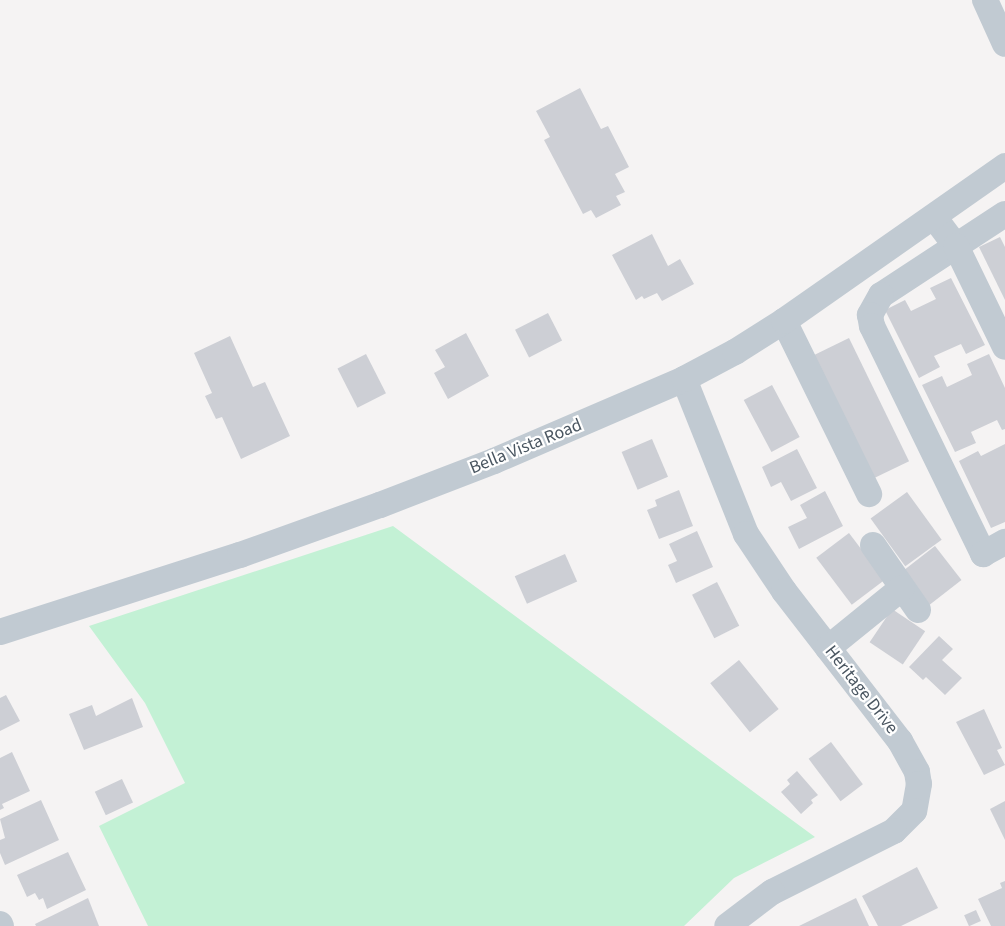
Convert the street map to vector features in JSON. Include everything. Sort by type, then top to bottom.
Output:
[{"type":"street","points":[[986,0],[1005,44]]},
{"type":"street","name":"Bella Vista Road","points":[[0,632],[240,555],[380,505],[494,461],[684,379],[735,352],[784,321],[1005,166]]},
{"type":"street","points":[[1005,214],[881,295],[870,315],[872,326],[983,554],[1005,542]]},
{"type":"street","points":[[934,216],[956,246],[1005,347]]},
{"type":"street","points":[[784,321],[869,494]]},
{"type":"street","name":"Heritage Drive","points":[[684,379],[746,534],[765,565],[910,757],[919,784],[914,811],[894,831],[772,892],[727,926]]},
{"type":"street","points":[[873,545],[918,610]]},
{"type":"street","points":[[828,648],[902,588]]},
{"type":"green space","points":[[393,526],[815,837],[734,878],[684,926],[148,926],[99,826],[185,783],[145,703],[89,626]]},
{"type":"building","points":[[580,88],[601,129],[608,126],[629,167],[615,174],[625,192],[616,196],[621,205],[596,218],[591,210],[583,214],[544,140],[550,137],[536,111]]},
{"type":"building","points":[[652,234],[668,266],[680,259],[694,284],[662,301],[657,293],[644,299],[642,296],[636,300],[612,255]]},
{"type":"building","points":[[1000,237],[1005,247],[1005,300],[979,247]]},
{"type":"building","points":[[951,278],[985,345],[966,354],[961,344],[934,356],[940,367],[919,378],[885,310],[905,300],[911,311],[936,299],[930,288]]},
{"type":"building","points":[[548,313],[562,341],[529,357],[515,330]]},
{"type":"building","points":[[466,333],[489,376],[448,399],[434,373],[445,367],[435,350]]},
{"type":"building","points":[[230,336],[253,387],[265,382],[290,436],[241,459],[222,417],[216,419],[205,396],[212,393],[194,353]]},
{"type":"building","points":[[849,338],[909,461],[872,479],[812,356]]},
{"type":"building","points":[[366,354],[386,393],[357,408],[337,369]]},
{"type":"building","points":[[989,354],[1005,388],[1005,429],[1002,430],[997,420],[971,432],[976,443],[955,452],[922,385],[942,376],[947,387],[972,375],[967,364]]},
{"type":"building","points":[[772,385],[800,437],[771,452],[744,400]]},
{"type":"building","points":[[652,439],[668,477],[638,490],[622,452]]},
{"type":"building","points":[[1005,444],[1005,522],[991,528],[959,461],[978,451],[981,456]]},
{"type":"building","points":[[797,449],[817,488],[791,501],[781,482],[771,487],[762,467]]},
{"type":"building","points":[[679,490],[693,526],[659,539],[647,510],[657,506],[655,500]]},
{"type":"building","points":[[825,491],[843,526],[799,549],[788,527],[807,518],[800,505]]},
{"type":"building","points":[[907,492],[942,540],[905,566],[871,518]]},
{"type":"building","points":[[697,531],[713,567],[676,583],[668,565],[677,561],[669,544]]},
{"type":"building","points":[[849,533],[885,580],[852,605],[816,558]]},
{"type":"building","points":[[935,546],[961,580],[928,606],[902,572]]},
{"type":"building","points":[[565,554],[577,581],[527,604],[515,576]]},
{"type":"building","points":[[717,582],[739,626],[714,638],[692,595]]},
{"type":"building","points":[[892,609],[925,631],[903,665],[870,642]]},
{"type":"building","points":[[939,636],[953,649],[942,660],[962,678],[945,695],[926,677],[923,680],[909,667]]},
{"type":"building","points":[[739,660],[779,709],[750,732],[710,683]]},
{"type":"building","points":[[6,695],[20,721],[0,731],[0,698]]},
{"type":"building","points":[[132,698],[143,727],[84,750],[69,714],[92,705],[96,716]]},
{"type":"building","points":[[984,709],[1002,748],[997,750],[1005,765],[984,775],[956,722]]},
{"type":"building","points":[[831,742],[863,784],[841,801],[809,759]]},
{"type":"building","points":[[12,752],[30,791],[2,804],[4,808],[0,810],[0,758]]},
{"type":"building","points":[[797,771],[818,795],[811,800],[813,803],[801,814],[781,792],[790,784],[787,780]]},
{"type":"building","points":[[122,779],[133,803],[106,815],[95,792]]},
{"type":"building","points":[[41,800],[59,840],[5,865],[0,853],[0,840],[5,838],[0,819]]},
{"type":"building","points":[[1005,801],[1005,840],[990,809]]},
{"type":"building","points":[[68,852],[86,890],[47,909],[43,898],[39,900],[35,893],[27,897],[17,875]]},
{"type":"building","points":[[917,867],[938,908],[901,926],[878,926],[862,896]]},
{"type":"building","points":[[1005,881],[1005,926],[991,926],[978,899],[1002,888],[1000,883]]},
{"type":"building","points":[[88,898],[99,926],[36,926],[35,924]]},
{"type":"building","points":[[856,898],[869,926],[799,926]]},
{"type":"building","points":[[976,910],[981,921],[969,926],[964,915]]}]
